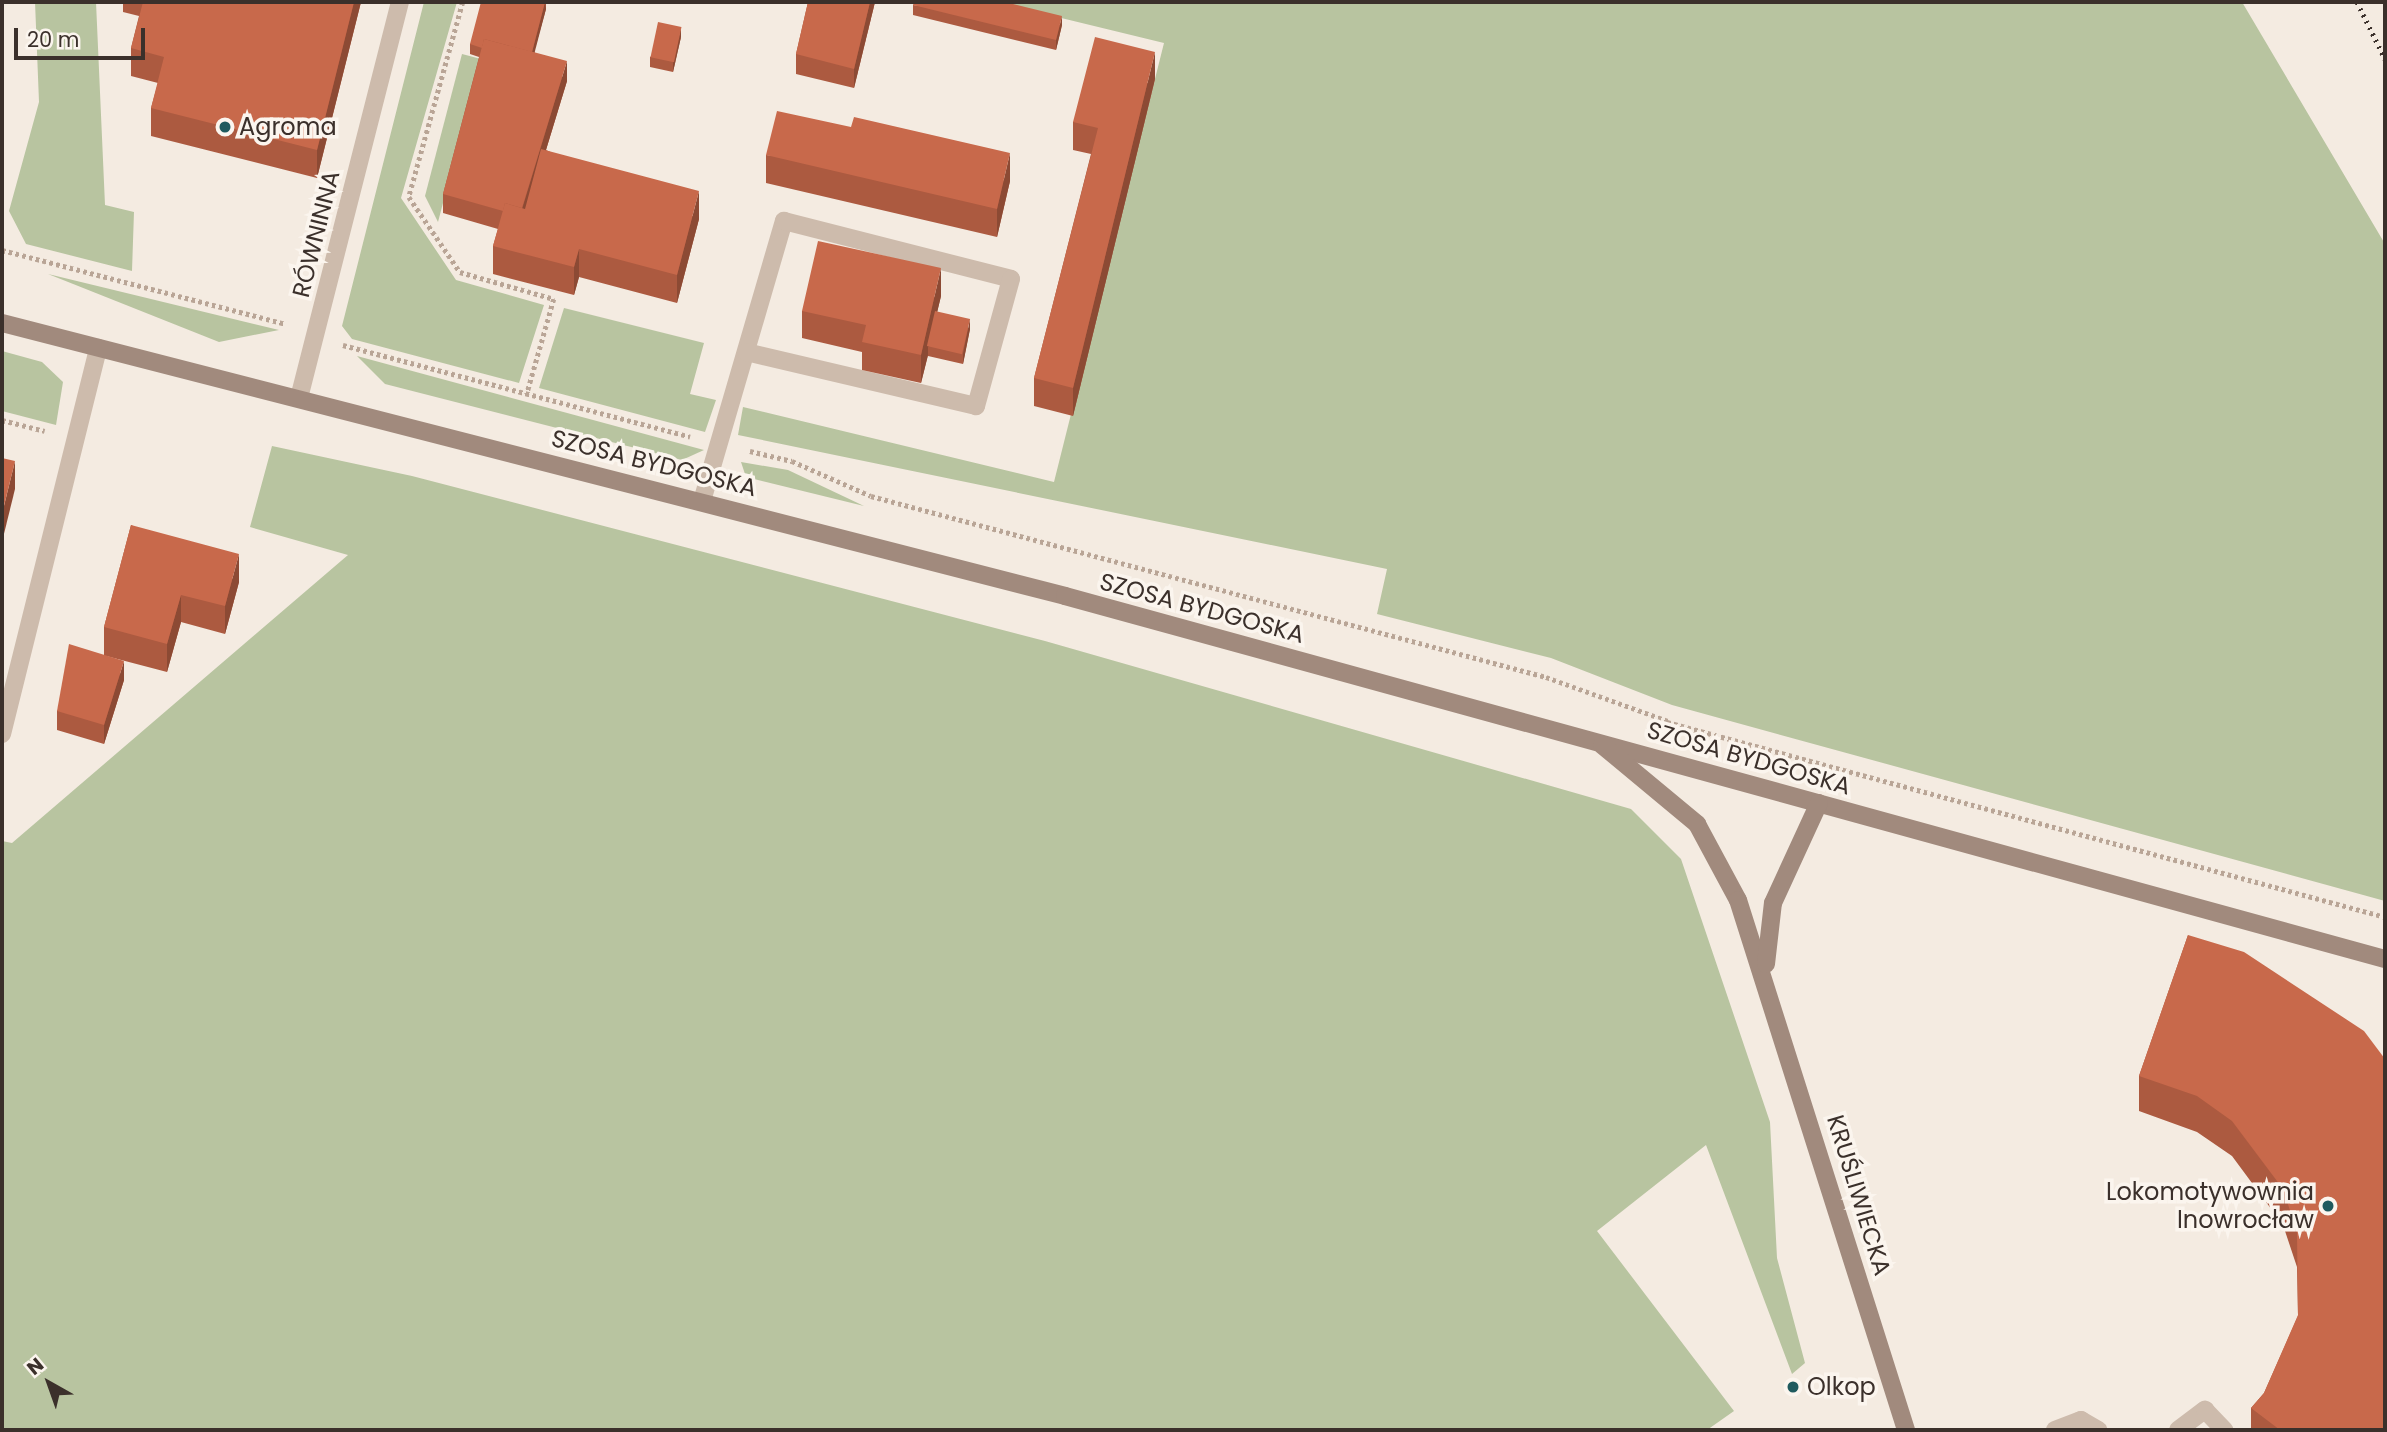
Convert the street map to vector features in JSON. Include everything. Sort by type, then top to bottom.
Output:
[{"type":"main road","name":"SZOSA BYDGOSKA","points":[[2,323],[702,501],[1656,756],[2385,959]]},
{"type":"main road","name":"KRUŚLIWIECKA","points":[[1599,742],[1697,824],[1738,900],[1766,974],[1906,1430]]},
{"type":"main road","name":"KRUŚLIWIECKA","points":[[1766,974],[1773,903],[1819,803]]},
{"type":"street","name":"RÓWNINNA","points":[[299,398],[400,2]]},
{"type":"street","points":[[702,501],[783,221],[1011,278],[976,407],[746,352]]},
{"type":"street","points":[[2,734],[98,348]]},
{"type":"street","points":[[2178,1430],[2205,1410],[2224,1430]]},
{"type":"street","points":[[2055,1430],[2081,1420],[2098,1430]]},
{"type":"path","points":[[463,2],[409,197],[460,272],[554,299],[527,394]]},
{"type":"path","points":[[2,250],[278,321],[314,337],[527,394],[792,461],[871,496],[1546,677],[1668,721],[2385,917]]},
{"type":"path","points":[[2,419],[76,439]]},
{"type":"path","points":[[1656,756],[1668,721]]},
{"type":"green space","points":[[35,2],[96,2],[105,205],[134,212],[132,271],[26,244],[9,211],[39,102]]},
{"type":"green space","points":[[424,2],[457,2],[401,198],[456,280],[544,305],[519,383],[352,339],[342,326]]},
{"type":"green space","points":[[996,2],[2242,2],[2385,244],[2385,901],[1672,705],[1551,658],[1377,614],[1387,569],[738,435],[743,407],[1054,482],[1164,43]]},
{"type":"green space","points":[[462,54],[481,59],[438,222],[425,196]]},
{"type":"green space","points":[[48,274],[279,330],[219,342]]},
{"type":"green space","points":[[564,308],[704,343],[690,394],[716,400],[705,432],[539,388]]},
{"type":"green space","points":[[2,351],[42,362],[63,382],[56,425],[2,411]]},
{"type":"green space","points":[[357,356],[704,450],[682,460],[385,384]]},
{"type":"green space","points":[[272,446],[412,476],[1045,641],[1631,809],[1681,859],[1770,1122],[1777,1258],[1805,1363],[1792,1374],[1706,1145],[1597,1231],[1734,1411],[1707,1430],[2,1430],[2,841],[12,843],[348,555],[250,527]]},
{"type":"green space","points":[[741,462],[788,470],[864,506],[746,477]]},
{"type":"building","points":[[143,2],[354,2],[317,150],[151,108],[164,57],[131,48]]},
{"type":"building","points":[[481,2],[545,2],[532,52],[484,39],[482,48],[470,44]]},
{"type":"building","points":[[808,2],[870,2],[854,69],[796,54]]},
{"type":"building","points":[[914,2],[1005,2],[1062,16],[1056,40],[913,5]]},
{"type":"building","points":[[658,22],[681,27],[674,62],[651,57]]},
{"type":"building","points":[[1095,37],[1155,52],[1073,388],[1034,378],[1098,128],[1073,122]]},
{"type":"building","points":[[484,39],[567,61],[522,208],[505,203],[503,211],[443,194]]},
{"type":"building","points":[[777,111],[851,127],[854,117],[1010,153],[997,209],[766,155]]},
{"type":"building","points":[[541,149],[699,191],[677,275],[579,249],[574,267],[493,246],[505,203],[525,209]]},
{"type":"building","points":[[818,241],[941,268],[921,355],[862,342],[866,325],[802,311]]},
{"type":"building","points":[[935,311],[970,319],[962,354],[927,346]]},
{"type":"building","points":[[2,458],[15,461],[2,514]]},
{"type":"building","points":[[131,525],[239,554],[225,606],[181,595],[167,644],[104,627]]},
{"type":"building","points":[[69,644],[124,661],[104,725],[57,711]]},
{"type":"building","name":"Lokomotywownia Inowrocław","points":[[2188,935],[2244,952],[2364,1031],[2385,1059],[2385,1430],[2280,1430],[2251,1408],[2264,1393],[2298,1315],[2297,1232],[2283,1189],[2232,1121],[2197,1096],[2139,1076]]},
{"type":"railway","points":[[2357,2],[2385,59]]},
{"type":"place","name":"Agroma","points":[[225,127]]},
{"type":"place","name":"Lokomotywownia Inowrocław","points":[[2328,1206]]},
{"type":"place","name":"Olkop","points":[[1793,1387]]}]
